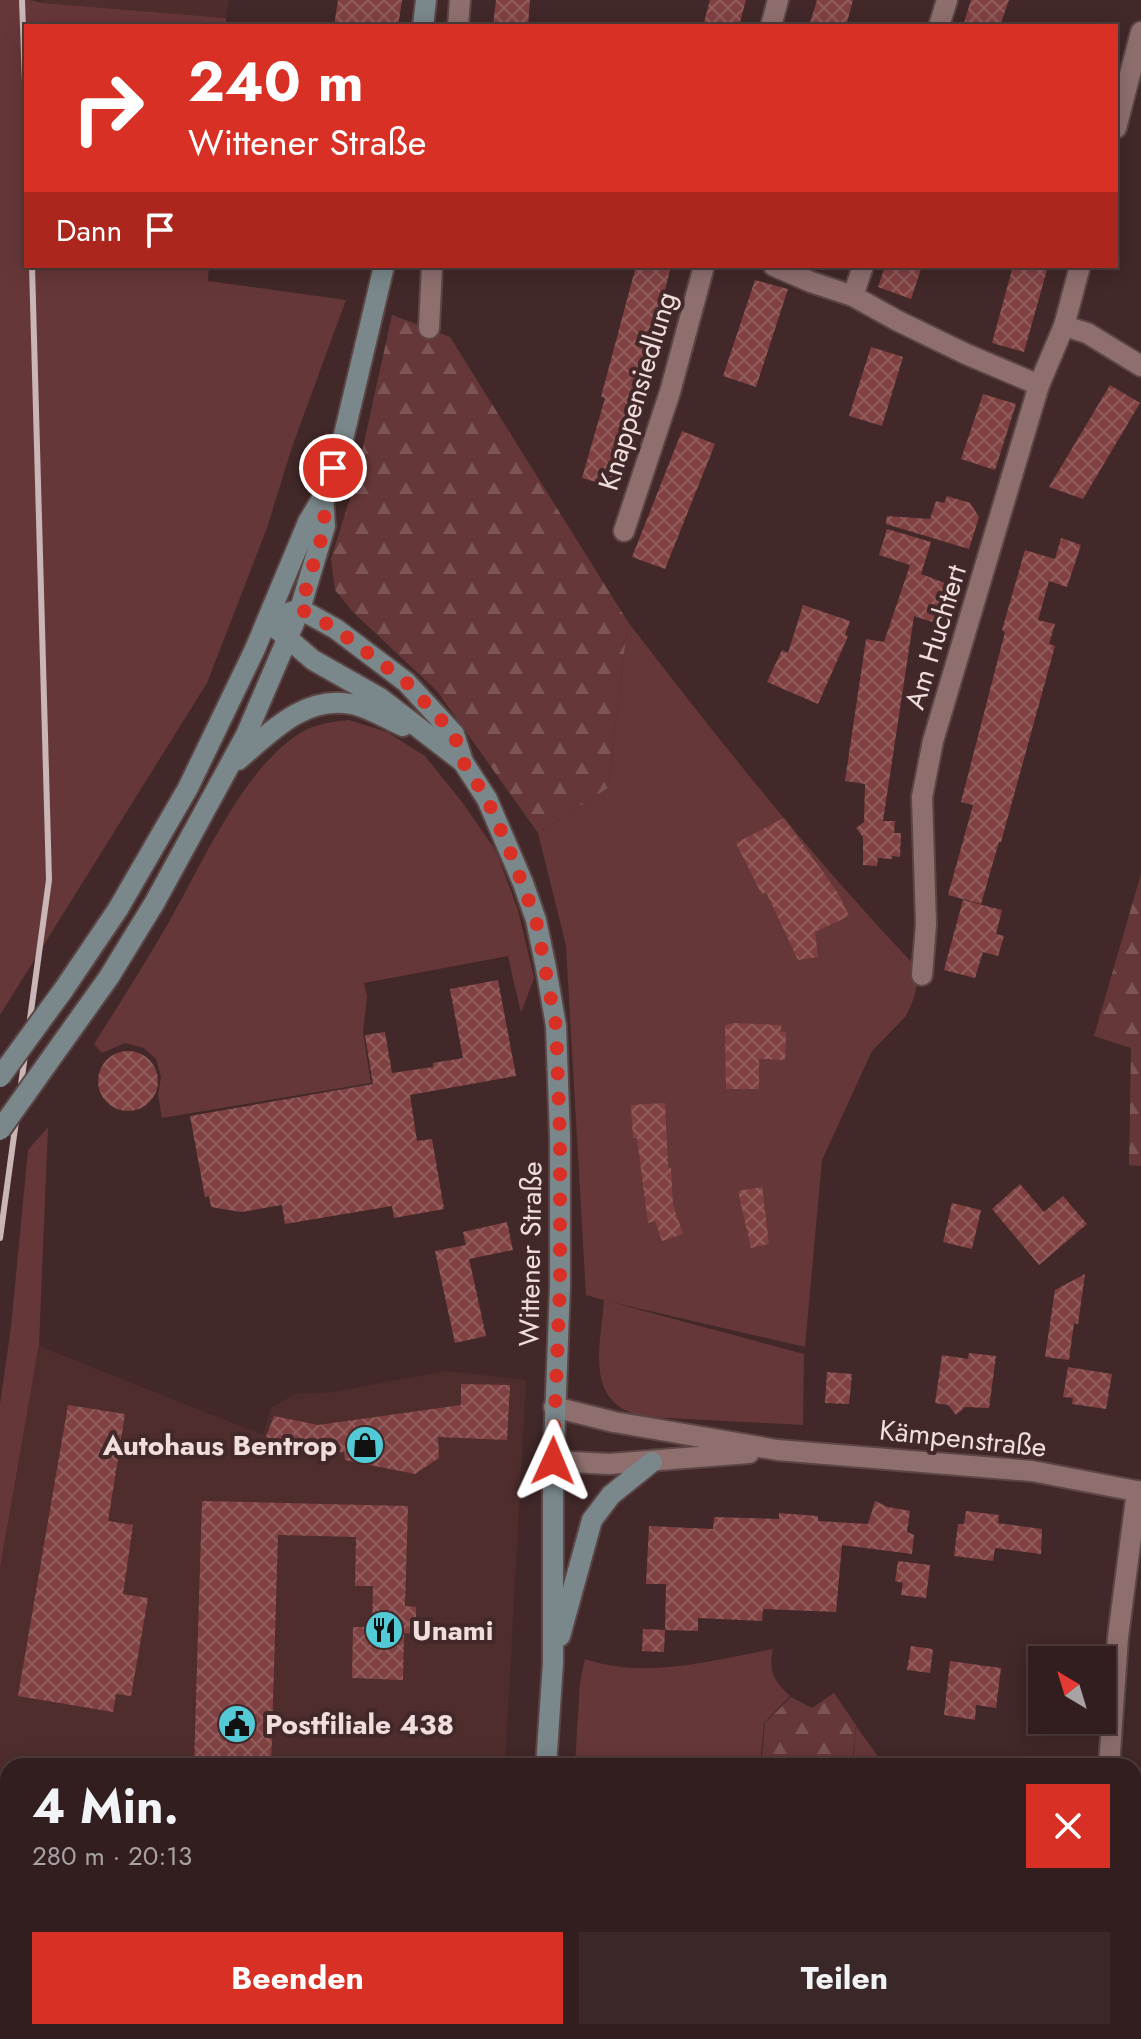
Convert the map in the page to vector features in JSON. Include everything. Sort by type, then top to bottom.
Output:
[{"type":"main road","points":[[423,24],[426,0]]},
{"type":"main road","points":[[0,1077],[118,909],[188,788],[268,619],[308,522],[323,497],[343,439],[384,268]]},
{"type":"main road","points":[[0,1130],[109,977],[232,765],[300,609],[325,526],[323,497]]},
{"type":"main road","points":[[268,619],[300,609]]},
{"type":"main road","name":"Wittener Straße","points":[[300,609],[336,629],[406,682],[454,734],[463,762],[487,799],[536,920],[556,1026],[560,1138],[560,1285],[553,1461],[553,1663],[547,1758]]},
{"type":"main road","name":"Wittener Straße","points":[[268,619],[287,640],[313,660],[380,698],[463,762]]},
{"type":"main road","points":[[232,765],[289,717],[331,704],[352,704],[428,736]]},
{"type":"main road","points":[[553,1663],[592,1520],[611,1495],[652,1462]]},
{"type":"street","points":[[458,24],[460,0]]},
{"type":"street","points":[[772,24],[778,0]]},
{"type":"street","points":[[940,24],[947,0]]},
{"type":"street","points":[[1118,120],[1141,32]]},
{"type":"street","points":[[429,328],[432,268]]},
{"type":"street","name":"Knappensiedlung","points":[[624,531],[670,392],[703,268]]},
{"type":"street","points":[[779,268],[853,296],[952,348],[1039,385]]},
{"type":"street","points":[[853,296],[862,268]]},
{"type":"street","name":"Am Huchtert","points":[[922,975],[926,924],[922,797],[930,755],[1039,385],[1064,326],[1079,268]]},
{"type":"street","points":[[1064,326],[1087,333],[1141,366]]},
{"type":"street","name":"Kämpenstraße","points":[[554,1407],[614,1422],[777,1450],[1032,1471],[1139,1492]]},
{"type":"street","name":"Kämpenstraße","points":[[553,1461],[609,1464],[652,1462],[777,1450]]},
{"type":"street","points":[[1110,1758],[1118,1637],[1139,1492]]},
{"type":"shaded area","points":[[43,0],[229,0],[226,18],[43,3]]},
{"type":"shaded area","points":[[39,1346],[263,1435],[271,1408],[295,1394],[334,1392],[445,1371],[526,1380],[505,1758],[0,1758],[0,1570]]},
{"type":"green space","points":[[0,0],[226,18],[226,24],[24,24],[24,268],[209,268],[208,281],[346,300],[292,447],[267,528],[207,683],[0,1015]]},
{"type":"green space","points":[[392,315],[450,337],[628,622],[608,788],[538,833],[437,691],[353,612],[335,590],[331,559],[356,479]]},
{"type":"green space","points":[[628,622],[770,801],[920,971],[906,1016],[872,1051],[822,1160],[805,1347],[607,1301],[804,1354],[803,1425],[649,1417],[625,1410],[613,1401],[601,1376],[599,1345],[604,1300],[586,1295],[566,946],[538,833],[608,788]]},
{"type":"green space","points":[[349,720],[387,732],[425,756],[496,851],[518,910],[534,978],[521,1013],[508,956],[364,983],[367,997],[363,1032],[371,1083],[162,1118],[158,1095],[161,1077],[156,1059],[144,1048],[125,1043],[102,1053],[94,1044],[161,936],[225,820],[259,771],[277,751],[303,731]]},
{"type":"green space","points":[[1141,874],[1141,1166],[1129,1165],[1131,1048],[1094,1036]]},
{"type":"green space","points":[[48,1127],[39,1345],[0,1569],[0,1404],[11,1327],[28,1150]]},
{"type":"green space","points":[[773,1649],[771,1664],[774,1675],[790,1696],[764,1723],[761,1758],[575,1758],[580,1682],[585,1659],[632,1668],[703,1663]]},
{"type":"green space","points":[[834,1693],[856,1725],[853,1758],[762,1758],[765,1723],[791,1697],[812,1708]]},
{"type":"green space","points":[[856,1726],[879,1758],[854,1758]]},
{"type":"building","points":[[338,0],[402,0],[398,24],[334,24]]},
{"type":"building","points":[[496,0],[530,0],[528,24],[493,24]]},
{"type":"building","points":[[710,0],[746,0],[740,24],[704,24]]},
{"type":"building","points":[[817,0],[853,0],[847,24],[810,24]]},
{"type":"building","points":[[971,0],[1009,0],[1001,24],[964,24]]},
{"type":"building","points":[[635,268],[670,268],[635,407],[638,407],[614,487],[582,478],[605,398],[601,397]]},
{"type":"building","points":[[884,268],[921,268],[911,299],[878,287]]},
{"type":"building","points":[[1012,268],[1047,268],[1024,352],[992,343]]},
{"type":"building","points":[[755,280],[788,289],[756,387],[723,376]]},
{"type":"building","points":[[871,347],[903,357],[882,426],[849,416]]},
{"type":"building","points":[[1110,385],[1140,403],[1083,499],[1049,487]]},
{"type":"building","points":[[983,394],[1016,404],[995,470],[961,459]]},
{"type":"building","points":[[682,431],[715,444],[665,569],[632,557]]},
{"type":"building","points":[[947,496],[970,503],[979,517],[969,549],[886,524],[887,516],[930,519],[936,501],[944,503]]},
{"type":"building","points":[[887,529],[931,542],[921,574],[948,584],[935,623],[914,616],[883,821],[895,821],[894,833],[901,833],[900,857],[878,858],[877,866],[863,865],[863,837],[856,828],[864,822],[865,784],[845,781],[866,639],[884,642],[910,565],[879,555]]},
{"type":"building","points":[[1061,538],[1081,545],[1067,587],[1049,581],[1038,620],[1055,624],[1049,644],[1055,646],[981,904],[948,895],[973,805],[961,802],[1005,632],[1002,630],[1025,550],[1055,559]]},
{"type":"building","points":[[803,605],[850,621],[845,635],[848,636],[818,704],[767,682],[782,650],[788,653]]},
{"type":"building","points":[[784,818],[838,893],[849,916],[815,932],[818,957],[798,960],[766,892],[762,895],[736,843]]},
{"type":"building","points":[[963,900],[1002,910],[996,934],[1004,936],[998,956],[983,952],[975,978],[944,970]]},
{"type":"building","points":[[498,980],[516,1076],[410,1095],[417,1141],[432,1139],[444,1209],[394,1218],[392,1206],[285,1224],[282,1205],[241,1212],[211,1207],[209,1196],[205,1197],[190,1116],[373,1084],[365,1035],[385,1032],[392,1073],[433,1067],[433,1063],[463,1058],[450,989]]},
{"type":"building","points":[[725,1025],[781,1025],[781,1032],[786,1032],[785,1060],[759,1059],[759,1089],[726,1089]]},
{"type":"building","points":[[128,1051],[139,1053],[149,1060],[156,1070],[156,1092],[149,1102],[139,1109],[128,1111],[117,1109],[107,1102],[100,1092],[98,1081],[100,1070],[107,1060],[117,1053]]},
{"type":"building","points":[[665,1103],[673,1205],[683,1234],[662,1241],[655,1221],[648,1223],[637,1138],[633,1138],[631,1105]]},
{"type":"building","points":[[1020,1184],[1044,1212],[1063,1196],[1087,1224],[1039,1265],[992,1209]]},
{"type":"building","points":[[762,1187],[769,1244],[751,1248],[738,1191]]},
{"type":"building","points":[[952,1203],[981,1210],[972,1249],[943,1242]]},
{"type":"building","points":[[507,1222],[513,1250],[469,1259],[463,1232]]},
{"type":"building","points":[[466,1245],[486,1336],[455,1343],[435,1251]]},
{"type":"building","points":[[1085,1274],[1069,1360],[1045,1357],[1055,1290]]},
{"type":"building","points":[[969,1353],[996,1356],[989,1408],[965,1407],[956,1415],[948,1405],[935,1403],[942,1355],[968,1359]]},
{"type":"building","points":[[1068,1367],[1112,1374],[1106,1409],[1072,1404],[1073,1398],[1063,1397]]},
{"type":"building","points":[[827,1372],[852,1374],[849,1404],[825,1403]]},
{"type":"building","name":"Autohaus Bentrop","points":[[461,1384],[510,1385],[507,1440],[438,1437],[439,1458],[415,1474],[345,1460],[344,1452],[323,1455],[266,1437],[274,1416],[318,1425],[461,1405]]},
{"type":"building","points":[[68,1405],[125,1414],[108,1521],[133,1525],[123,1594],[148,1598],[131,1696],[116,1694],[113,1712],[18,1696]]},
{"type":"building","points":[[202,1501],[408,1506],[405,1606],[416,1607],[416,1634],[404,1633],[403,1680],[352,1678],[353,1627],[372,1627],[373,1586],[355,1586],[356,1537],[278,1535],[271,1758],[194,1758]]},
{"type":"building","points":[[875,1501],[910,1511],[907,1532],[914,1535],[912,1554],[842,1545],[836,1612],[763,1609],[762,1621],[698,1618],[698,1631],[665,1630],[666,1584],[646,1584],[649,1526],[713,1529],[714,1517],[779,1519],[779,1513],[818,1516],[818,1521],[868,1524]]},
{"type":"building","points":[[966,1511],[999,1515],[998,1523],[1042,1529],[1041,1554],[995,1548],[993,1561],[954,1556],[958,1524],[964,1524]]},
{"type":"building","points":[[898,1561],[930,1565],[926,1598],[901,1595],[903,1583],[895,1581]]},
{"type":"building","points":[[643,1629],[665,1630],[664,1652],[642,1651]]},
{"type":"building","points":[[911,1646],[933,1649],[930,1673],[907,1670]]},
{"type":"building","points":[[950,1661],[1001,1668],[996,1708],[976,1705],[975,1720],[944,1715]]},
{"type":"railway","points":[[22,0],[24,56]]},
{"type":"railway","points":[[0,1238],[49,880],[32,268]]},
{"type":"place","name":"Autohaus Bentrop","points":[[365,1445]]},
{"type":"place","name":"Unami","points":[[384,1630]]},
{"type":"place","name":"Postfiliale 438","points":[[237,1724]]},
{"type":"route","points":[[333,468],[323,497],[325,526],[300,609],[336,629],[406,682],[454,734],[463,762],[487,799],[536,920],[556,1026],[560,1138],[560,1285],[553,1461]]}]
